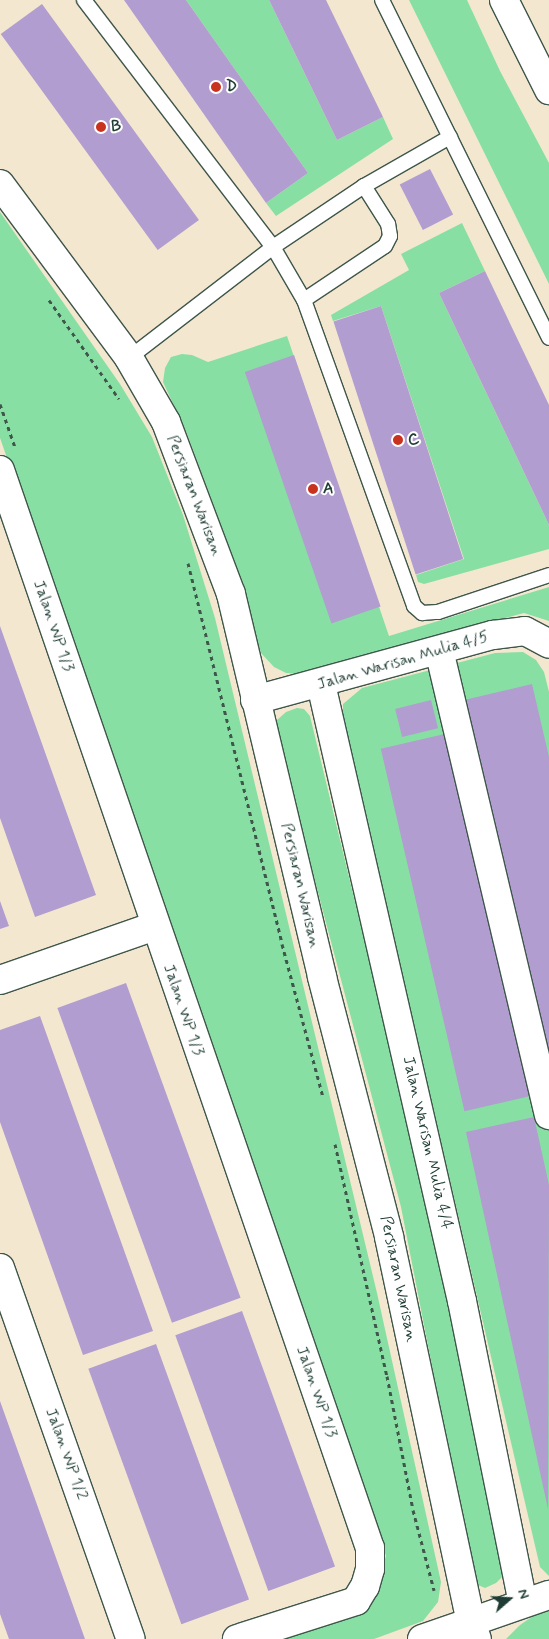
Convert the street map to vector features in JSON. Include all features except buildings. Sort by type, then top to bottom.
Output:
[{"type":"street","points":[[504,0],[549,90]]},
{"type":"street","name":"Persiaran Warisan","points":[[0,184],[129,358],[166,422],[231,594],[319,967],[389,1236],[474,1631]]},
{"type":"street","name":"Jalan WP 1/3","points":[[0,470],[370,1548],[370,1569],[365,1586],[356,1601],[237,1639]]},
{"type":"street","name":"Jalan Warisan Mulia 4/5","points":[[255,700],[321,684],[493,636],[526,631],[549,644]]},
{"type":"street","points":[[439,650],[549,1115]]},
{"type":"street","name":"Jalan Warisan Mulia 4/4","points":[[321,684],[462,1301],[523,1604]]},
{"type":"street","points":[[0,980],[155,926]]},
{"type":"street","name":"Jalan WP 1/2","points":[[0,1268],[131,1639]]},
{"type":"street","points":[[422,1639],[474,1631],[523,1604],[549,1596]]},
{"type":"lane","points":[[84,0],[273,247],[304,300],[414,606],[422,614],[438,612],[549,575]]},
{"type":"lane","points":[[382,0],[549,338]]},
{"type":"lane","points":[[129,358],[273,247],[364,186],[450,137]]},
{"type":"lane","points":[[304,300],[386,246],[390,236],[388,224],[364,186]]},
{"type":"path","points":[[45,294],[122,403]]},
{"type":"path","points":[[186,558],[280,934],[324,1101]]},
{"type":"path","points":[[333,1138],[387,1376],[413,1510],[436,1598]]},
{"type":"green space","points":[[186,0],[269,0],[337,140],[383,117],[393,139],[276,216],[266,203],[308,173]]},
{"type":"green space","points":[[409,0],[467,0],[500,71],[549,163],[549,284]]},
{"type":"green space","points":[[0,212],[120,384],[152,437],[183,515],[215,618],[377,1293],[441,1582],[438,1602],[423,1621],[374,1639],[260,1639],[369,1601],[386,1556],[208,1035],[0,438]]},
{"type":"green space","points":[[462,223],[485,271],[439,293],[549,525],[549,549],[424,584],[418,582],[416,575],[464,559],[381,306],[333,321],[331,315],[409,270],[401,254]]},
{"type":"green space","points":[[287,336],[389,636],[549,587],[549,621],[524,613],[298,674],[286,673],[274,667],[261,653],[222,528],[187,434],[163,382],[165,368],[171,357],[182,354],[192,355],[208,362]]},
{"type":"green space","points":[[523,652],[536,660],[544,672],[549,692],[549,1576],[540,1567],[343,721],[343,704],[362,688],[495,653]]},
{"type":"green space","points":[[297,708],[304,709],[310,716],[428,1203],[501,1564],[502,1577],[496,1583],[485,1588],[478,1585],[472,1571],[401,1207],[277,737],[277,720],[286,712]]},
{"type":"green space","points":[[549,1609],[549,1639],[506,1639],[520,1625],[539,1612]]},
{"type":"place","name":"D","points":[[216,87]]},
{"type":"place","name":"B","points":[[101,127]]},
{"type":"place","name":"C","points":[[398,440]]},
{"type":"place","name":"A","points":[[313,489]]}]
